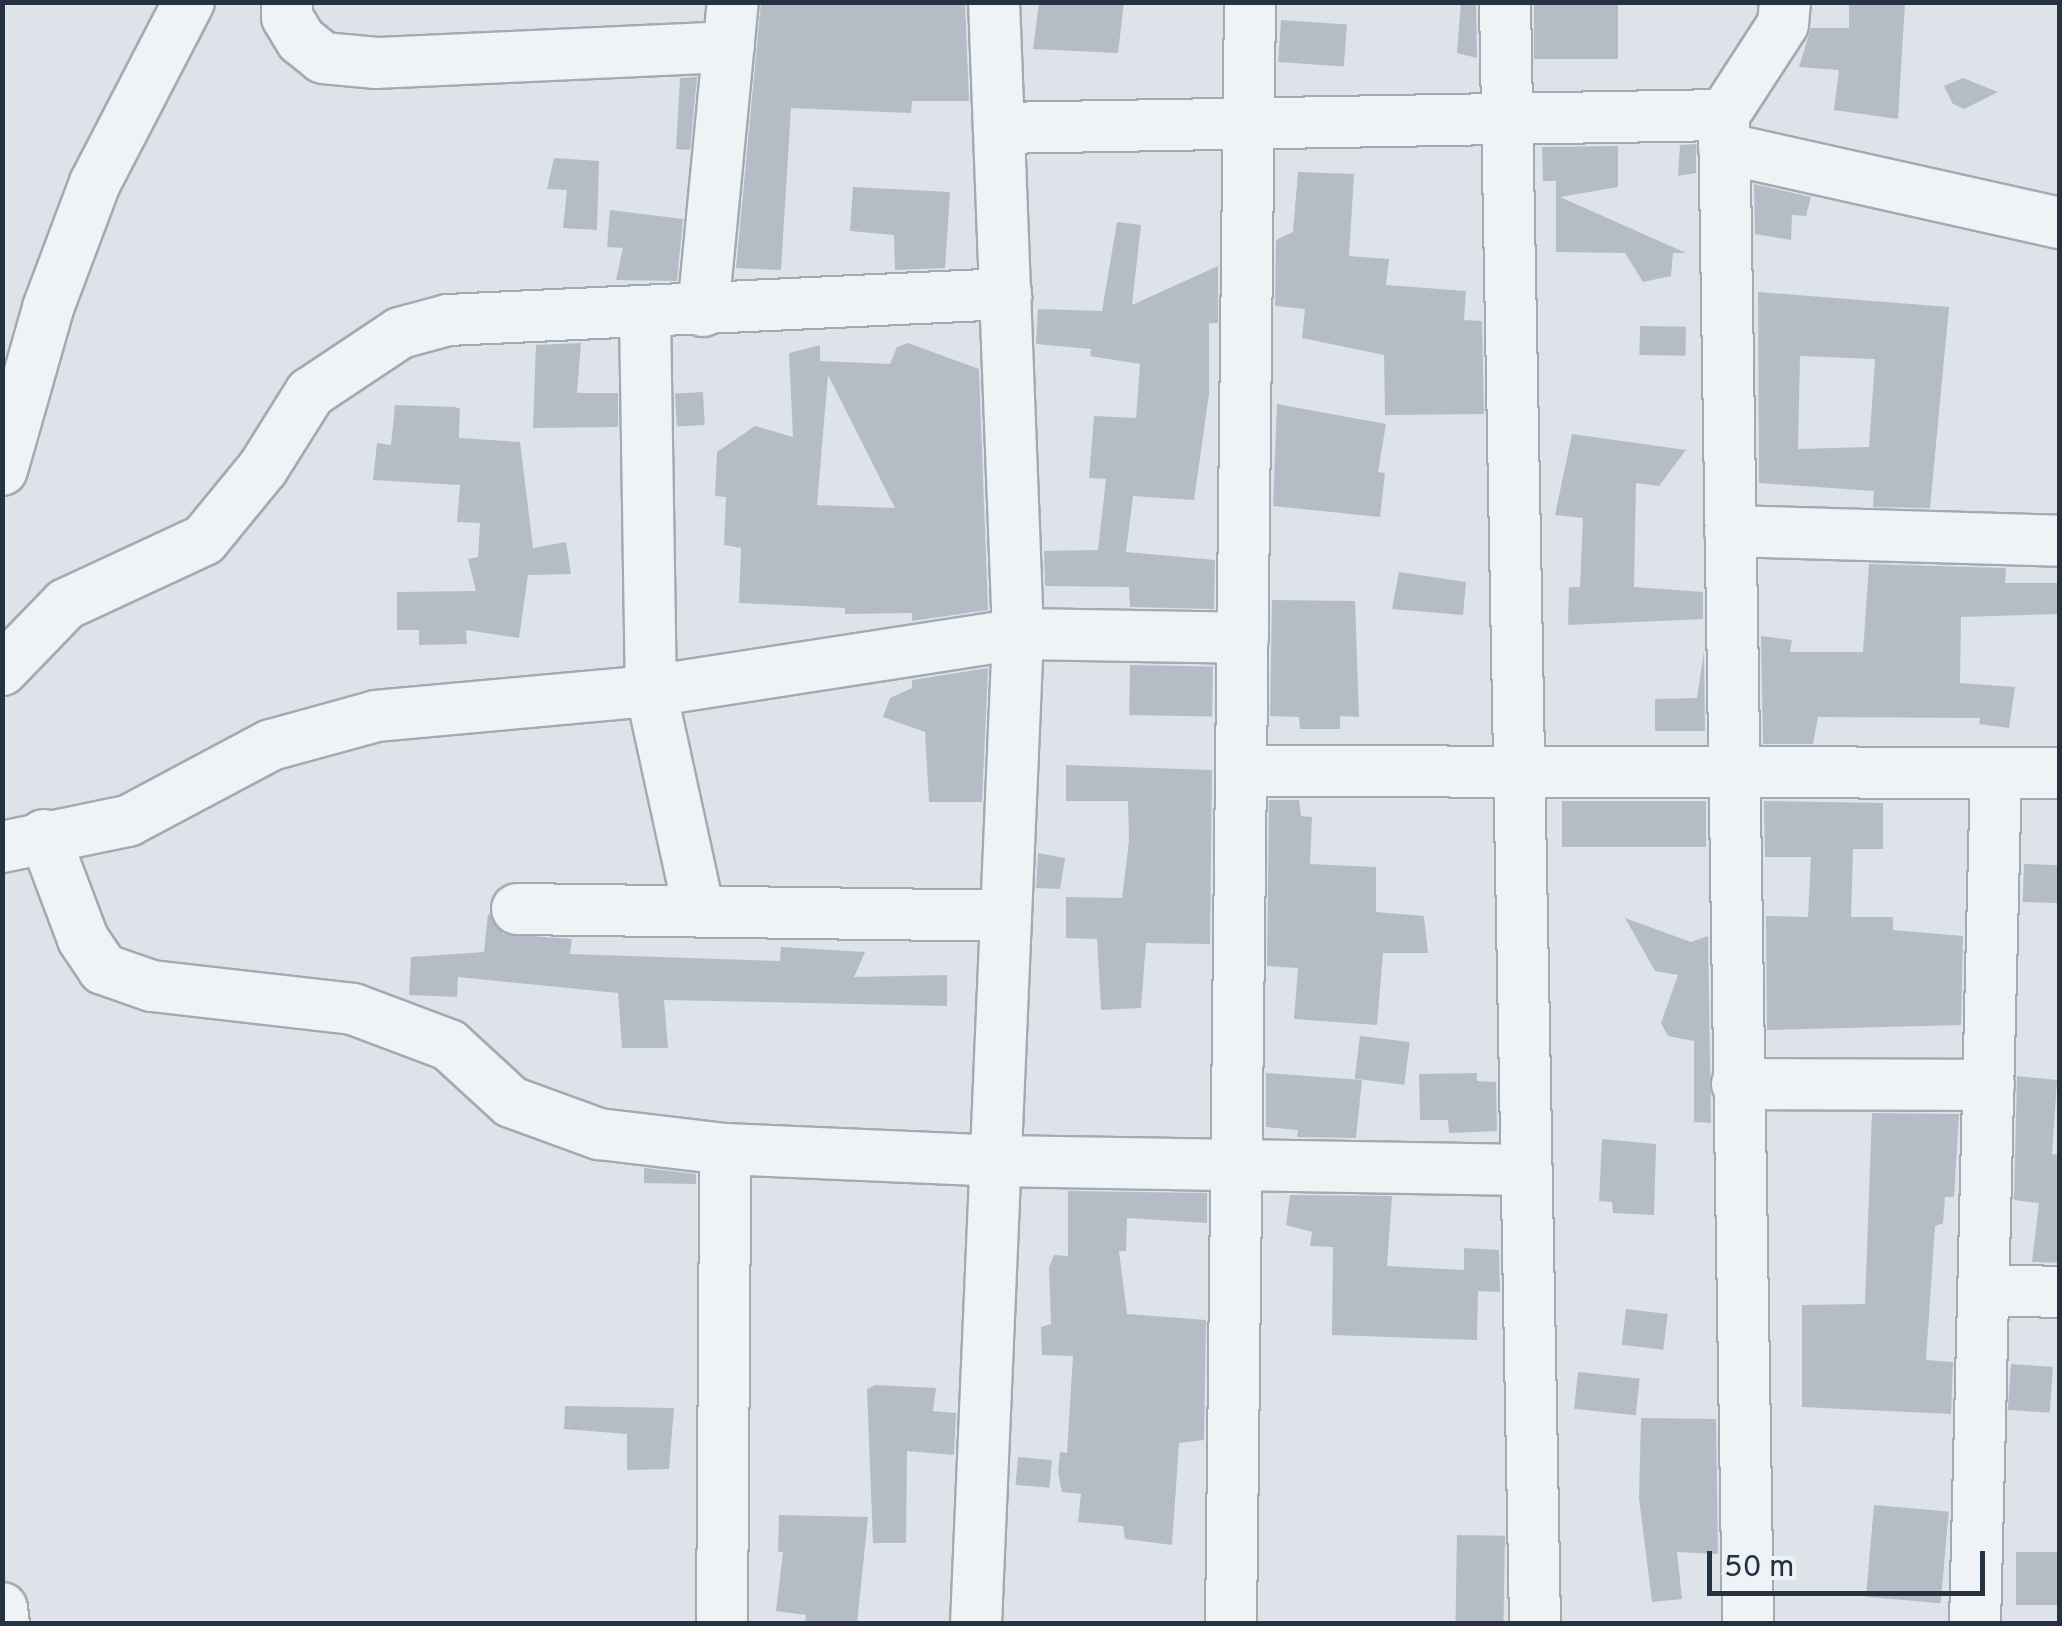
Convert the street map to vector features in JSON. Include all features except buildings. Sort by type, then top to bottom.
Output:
[{"type":"street","points":[[2,470],[48,308],[94,183],[188,2]]},
{"type":"street","points":[[287,2],[287,18],[301,40],[324,58],[376,63],[731,25],[703,311]]},
{"type":"street","points":[[976,1624],[1018,634],[994,2]]},
{"type":"street","points":[[1231,1624],[1250,2]]},
{"type":"street","points":[[1504,2],[1535,1624]]},
{"type":"street","points":[[1748,1624],[1724,132],[1783,24],[1785,2]]},
{"type":"street","points":[[999,128],[1506,119],[1724,132],[2060,223]]},
{"type":"street","points":[[2,670],[66,604],[204,540],[310,393],[368,350],[448,320],[645,314],[1006,294]]},
{"type":"street","points":[[645,314],[651,691],[699,911]]},
{"type":"street","points":[[1730,531],[2060,542]]},
{"type":"street","points":[[1243,638],[1018,634],[651,691],[321,726],[232,764],[128,821],[23,841],[103,969],[152,986],[352,1009],[466,1054],[512,1102],[562,1124],[725,1149],[996,1161],[1526,1170]]},
{"type":"street","points":[[1242,771],[2060,774]]},
{"type":"street","points":[[1975,1624],[1996,773]]},
{"type":"street","points":[[517,909],[1006,916]]},
{"type":"street","points":[[1737,1084],[1989,1085]]},
{"type":"street","points":[[722,1624],[725,1149]]},
{"type":"street","points":[[1984,1290],[2060,1292]]},
{"type":"street","points":[[2,1608],[4,1624]]}]
